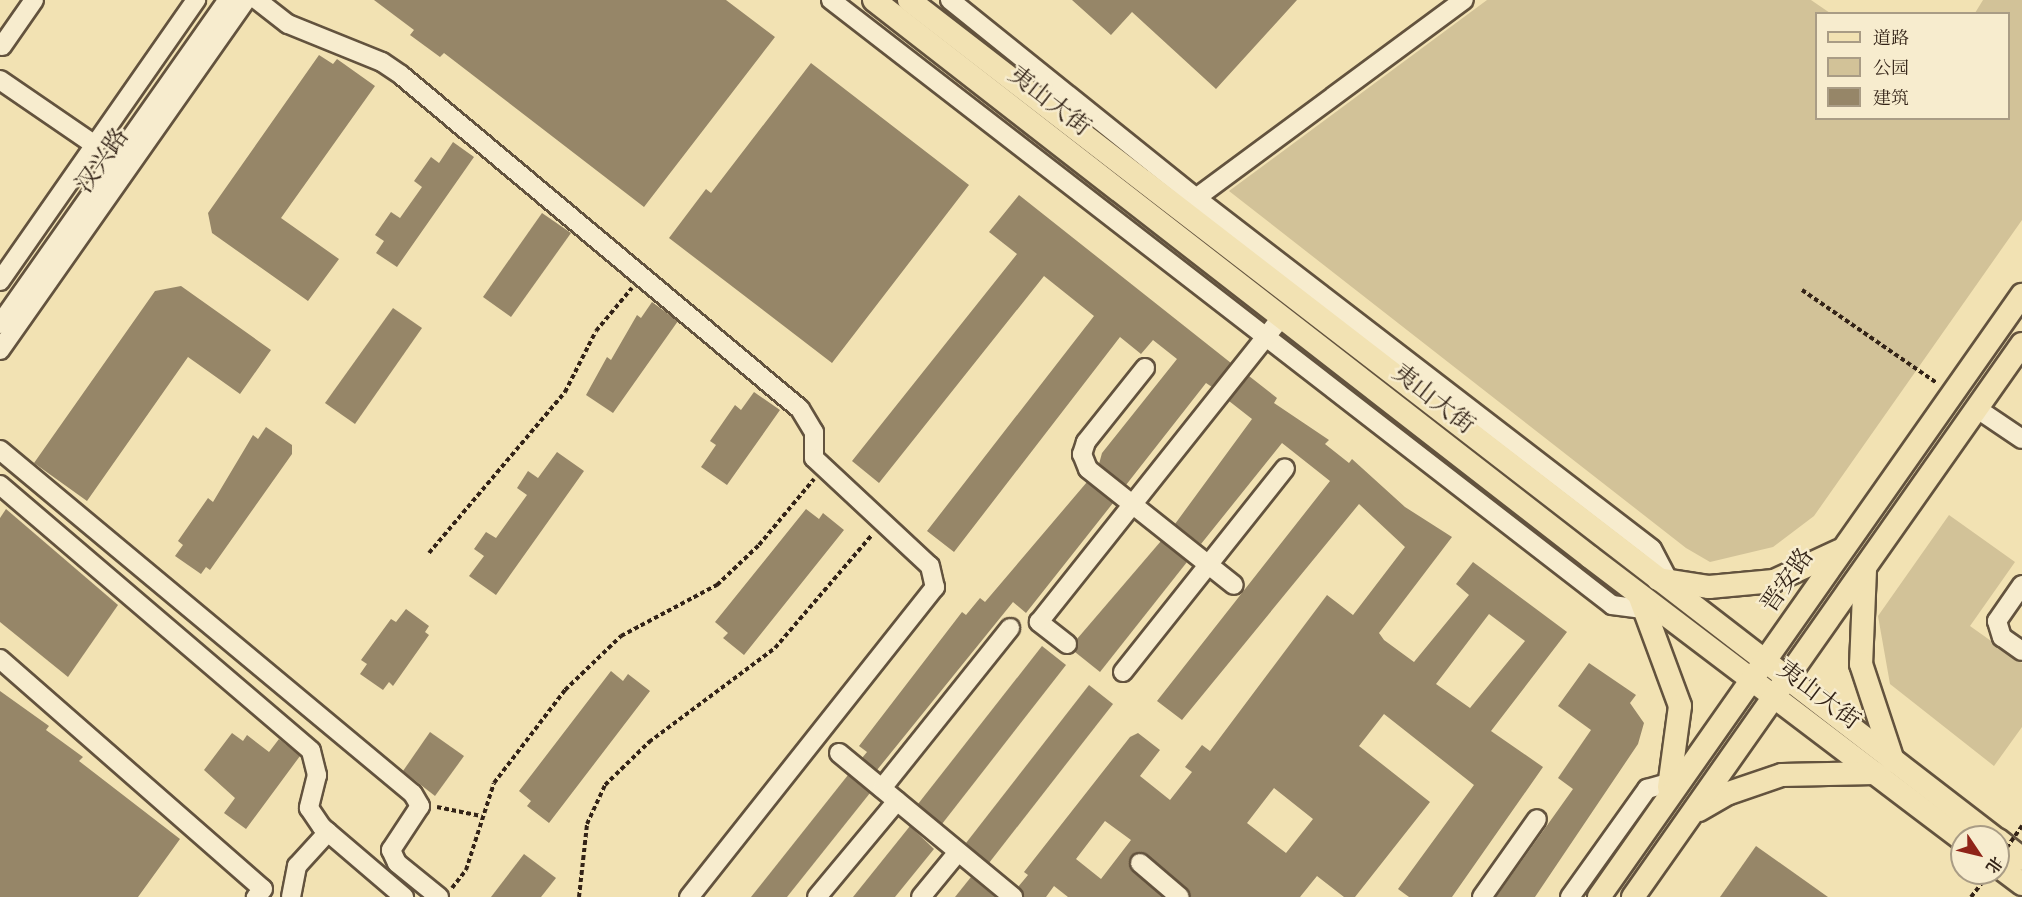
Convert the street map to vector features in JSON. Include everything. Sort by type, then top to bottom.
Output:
[{"type":"main road","name":"夷山大街","points":[[874,0],[1282,317],[1658,595],[1884,767],[1975,825]]},
{"type":"main road","name":"夷山大街","points":[[909,0],[1658,595]]},
{"type":"main road","name":"晋安路","points":[[1599,897],[1664,805],[1677,780],[1758,671],[2022,295]]},
{"type":"main road","points":[[1633,897],[2022,344]]},
{"type":"main road","points":[[1677,780],[1680,706],[1658,595],[1709,586],[1774,581],[1845,547]]},
{"type":"main road","points":[[1688,818],[1729,793],[1782,775],[1884,767],[1861,664],[1866,566]]},
{"type":"main road","name":"夷山大街","points":[[1884,767],[1950,827]]},
{"type":"main road","points":[[2010,850],[2022,859]]},
{"type":"street","points":[[2,46],[34,0]]},
{"type":"street","points":[[0,281],[196,0]]},
{"type":"street","name":"汉兴路","points":[[0,324],[228,0]]},
{"type":"street","name":"汉兴路","points":[[0,350],[246,0]]},
{"type":"street","points":[[257,0],[288,24],[382,62],[401,75],[800,409],[814,432],[814,458],[930,566],[935,587],[689,897]]},
{"type":"street","points":[[831,0],[1264,339],[1611,605],[1658,595],[1652,549],[1196,198],[950,0]]},
{"type":"street","points":[[1196,198],[1464,0]]},
{"type":"street","points":[[0,80],[94,145]]},
{"type":"street","points":[[1067,644],[1039,622],[1282,317]]},
{"type":"street","points":[[1145,368],[1086,442],[1082,454],[1088,469],[1234,585]]},
{"type":"street","points":[[1977,408],[2021,440]]},
{"type":"street","points":[[0,450],[420,802],[391,850],[397,863],[439,897]]},
{"type":"street","points":[[1123,672],[1285,468]]},
{"type":"street","points":[[0,484],[311,751],[317,775],[309,808],[328,832],[404,897]]},
{"type":"street","points":[[2022,585],[1997,621],[2002,637],[2022,651]]},
{"type":"street","points":[[882,788],[1010,628]]},
{"type":"street","points":[[0,659],[263,889],[256,897]]},
{"type":"street","points":[[839,753],[1013,897]]},
{"type":"street","points":[[1570,897],[1647,789],[1677,780]]},
{"type":"street","points":[[817,897],[897,801]]},
{"type":"street","points":[[1482,897],[1537,819]]},
{"type":"street","points":[[295,895],[297,866],[328,832]]},
{"type":"street","points":[[921,897],[958,852]]},
{"type":"street","points":[[1140,863],[1180,897]]},
{"type":"path","points":[[429,553],[565,392],[610,311],[644,279]]},
{"type":"path","points":[[1802,290],[1953,393]]},
{"type":"path","points":[[444,897],[466,870],[480,816],[506,763],[592,661],[621,636],[717,585],[759,545],[824,467]]},
{"type":"path","points":[[579,897],[587,824],[605,785],[649,742],[775,648],[825,596],[883,521]]},
{"type":"path","points":[[420,802],[480,816]]},
{"type":"path","points":[[2010,843],[2022,826]]},
{"type":"green space","points":[[1487,0],[1811,0],[1829,12],[1815,12],[1815,120],[2010,120],[2010,12],[1976,12],[1983,0],[2022,0],[2022,220],[1814,516],[1773,547],[1710,562],[1686,548],[1229,191]]},
{"type":"green space","points":[[1949,515],[2015,562],[1970,626],[2022,663],[2022,727],[1994,766],[1890,684],[1878,616]]},
{"type":"building","points":[[374,0],[726,0],[775,37],[644,207],[444,53],[440,57],[410,35],[414,30]]},
{"type":"building","points":[[1072,0],[1297,0],[1216,89],[1132,12],[1111,35]]},
{"type":"building","points":[[319,55],[333,64],[337,59],[375,86],[281,218],[339,259],[308,301],[212,233],[208,213]]},
{"type":"building","points":[[811,63],[969,185],[832,363],[669,238],[706,189],[711,193]]},
{"type":"building","points":[[453,142],[474,157],[397,267],[376,253],[384,241],[375,235],[391,212],[400,218],[422,187],[414,181],[431,157],[439,163]]},
{"type":"building","points":[[1019,195],[1231,363],[1212,387],[1206,383],[1126,485],[1099,464],[1102,453],[1177,359],[1153,340],[1141,354],[1120,337],[954,552],[927,531],[1094,316],[1044,276],[879,483],[852,461],[1017,254],[989,232]]},
{"type":"building","points":[[542,213],[571,233],[511,317],[483,297]]},
{"type":"building","points":[[181,286],[271,350],[240,394],[188,357],[87,501],[34,463],[155,291]]},
{"type":"building","points":[[652,302],[678,321],[613,413],[586,395],[607,357],[611,360],[637,315],[641,318]]},
{"type":"building","points":[[393,308],[422,328],[355,424],[325,403]]},
{"type":"building","points":[[1249,376],[1277,398],[1274,403],[1329,440],[1325,444],[1349,463],[1352,459],[1405,507],[1452,537],[1379,633],[1384,640],[1414,662],[1469,595],[1456,584],[1473,562],[1567,632],[1491,731],[1543,767],[1452,897],[1409,897],[1398,889],[1474,785],[1384,714],[1359,746],[1430,802],[1355,897],[1344,897],[1317,876],[1300,897],[1191,897],[1141,852],[1131,856],[1130,867],[1163,897],[1068,897],[1054,886],[1046,897],[1024,897],[1018,887],[1028,875],[1024,872],[1130,737],[1138,733],[1160,750],[1140,776],[1170,800],[1192,772],[1185,767],[1202,745],[1210,751],[1327,595],[1353,615],[1405,547],[1359,504],[1182,720],[1157,701],[1330,481],[1282,443],[1201,544],[1175,524],[1252,419],[1229,401]],"holes":[[[1489,614],[1525,641],[1470,708],[1436,684]],[[1274,788],[1313,819],[1286,853],[1247,823]],[[1105,821],[1131,840],[1101,879],[1076,859]]]},
{"type":"building","points":[[754,392],[780,410],[727,485],[701,467],[716,445],[710,441],[735,405],[741,410]]},
{"type":"building","points":[[266,427],[292,445],[292,454],[210,570],[206,567],[201,574],[175,556],[183,545],[178,541],[208,498],[213,502],[253,435],[258,439]]},
{"type":"building","points":[[557,452],[584,471],[496,595],[469,576],[484,556],[474,549],[486,532],[496,538],[527,495],[517,488],[528,471],[538,478]]},
{"type":"building","points":[[1087,482],[1113,503],[1026,613],[1013,602],[877,770],[862,758],[867,752],[859,746],[962,612],[966,615],[980,598],[985,602]]},
{"type":"building","points":[[6,509],[118,605],[68,677],[0,622],[0,518]]},
{"type":"building","points":[[806,509],[819,519],[823,513],[844,530],[744,655],[723,638],[728,633],[715,622]]},
{"type":"building","points":[[1161,541],[1187,562],[1100,672],[1075,652],[1077,639]]},
{"type":"building","points":[[406,609],[429,626],[425,632],[429,635],[393,686],[389,682],[383,690],[360,674],[367,664],[361,660],[391,619],[396,622]]},
{"type":"building","points":[[1042,646],[1066,665],[942,824],[918,804]]},
{"type":"building","points":[[1589,663],[1636,695],[1630,703],[1644,723],[1638,744],[1535,897],[1496,897],[1573,789],[1558,778],[1591,730],[1558,706]]},
{"type":"building","points":[[611,671],[623,681],[628,674],[650,691],[549,823],[527,806],[531,801],[519,791]]},
{"type":"building","points":[[1089,685],[1113,704],[989,863],[966,843]]},
{"type":"building","points":[[0,691],[49,726],[46,730],[83,757],[79,761],[180,839],[138,897],[0,897]]},
{"type":"building","points":[[430,732],[464,756],[435,796],[403,771]]},
{"type":"building","points":[[232,733],[243,741],[247,735],[269,752],[279,739],[300,756],[246,829],[224,813],[235,798],[204,770]]},
{"type":"building","points":[[848,775],[870,793],[787,897],[751,897]]},
{"type":"building","points":[[910,826],[934,849],[895,897],[853,897]]},
{"type":"building","points":[[1756,846],[1828,897],[1720,897]]},
{"type":"building","points":[[524,854],[556,878],[541,897],[491,897]]},
{"type":"building","points":[[971,877],[995,897],[955,897]]}]
